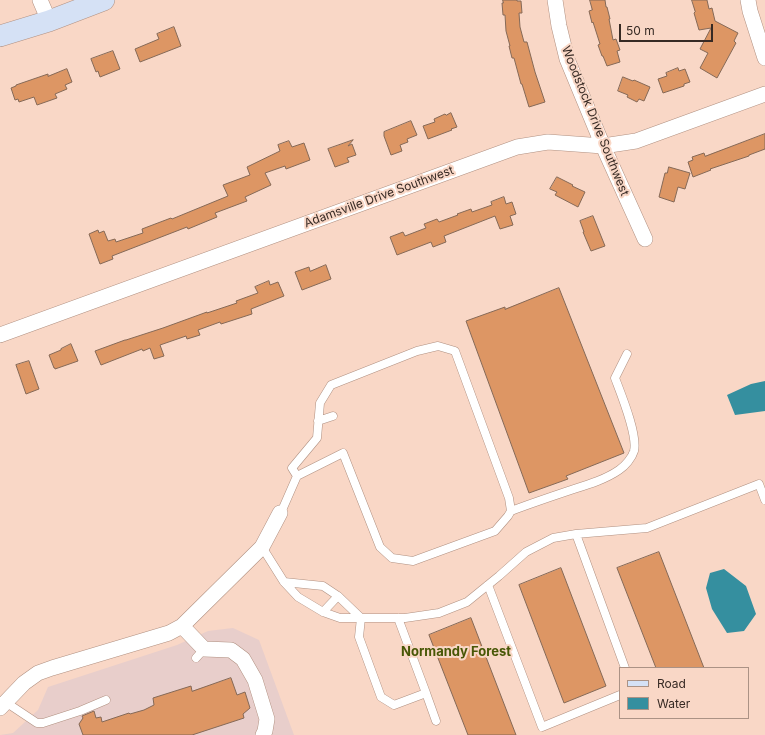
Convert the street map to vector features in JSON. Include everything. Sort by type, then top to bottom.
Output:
[{"type":"street","points":[[40,0],[49,21]]},
{"type":"street","points":[[0,36],[49,21],[104,0]]},
{"type":"street","name":"Woodstock Drive Southwest","points":[[555,0],[559,26],[567,59],[603,146],[645,239]]},
{"type":"street","points":[[748,0],[765,58]]},
{"type":"street","name":"Adamsville Drive Southwest","points":[[0,335],[517,147],[548,142],[603,146],[636,141],[765,94]]},
{"type":"street","points":[[2,702],[24,683],[38,674],[52,668],[169,633],[182,626],[262,547],[280,513]]},
{"type":"street","points":[[182,626],[200,653],[232,650],[243,658],[255,680],[267,719],[263,735]]},
{"type":"lane","points":[[280,513],[297,476],[343,453],[380,546],[392,558],[413,561],[495,531],[511,511],[510,498],[455,351],[438,346],[417,351],[331,385],[320,403],[317,438],[292,468],[297,476]]},
{"type":"lane","points":[[511,511],[604,478],[620,469],[627,462],[634,452],[635,446],[630,419],[615,378],[627,354]]},
{"type":"lane","points":[[318,421],[333,416]]},
{"type":"lane","points":[[262,547],[284,582],[298,597],[323,612],[340,618],[405,618],[439,613],[467,602],[526,552],[553,538],[576,534],[647,528],[759,484],[765,500]]},
{"type":"lane","points":[[576,534],[626,667]]},
{"type":"lane","points":[[284,582],[323,586],[338,596],[361,618]]},
{"type":"lane","points":[[488,585],[542,727],[619,695]]},
{"type":"lane","points":[[323,612],[338,596]]},
{"type":"lane","points":[[361,618],[359,637],[381,697],[394,705],[426,693]]},
{"type":"lane","points":[[398,618],[436,721]]},
{"type":"lane","points":[[2,702],[37,723],[43,723],[80,711],[106,700]]},
{"type":"shaded area","points":[[233,628],[259,640],[294,735],[0,735],[13,733],[38,710],[48,687],[177,645],[208,631]]},
{"type":"water","points":[[765,381],[765,411],[735,415],[727,395],[751,384]]},
{"type":"water","points":[[724,569],[746,586],[756,614],[744,631],[727,633],[712,609],[706,588],[710,573]]},
{"type":"building","points":[[503,0],[521,1],[522,13],[519,13],[520,27],[524,42],[527,42],[545,102],[529,107],[509,46],[505,15],[503,15]]},
{"type":"building","points":[[590,0],[605,0],[613,40],[616,39],[620,50],[617,51],[620,62],[607,66],[602,56],[598,45],[600,44],[589,11],[592,10]]},
{"type":"building","points":[[692,0],[707,0],[709,9],[712,8],[715,21],[738,33],[734,41],[736,43],[717,78],[700,68],[708,53],[700,49],[711,28],[699,30]]},
{"type":"building","points":[[174,27],[181,46],[140,62],[135,49],[159,39],[157,34]]},
{"type":"building","points":[[113,51],[120,69],[100,77],[98,71],[96,72],[91,59]]},
{"type":"building","points":[[678,68],[679,71],[685,69],[690,82],[684,84],[684,86],[663,93],[658,79],[667,76],[666,73]]},
{"type":"building","points":[[67,69],[72,82],[65,85],[67,89],[55,94],[57,98],[37,105],[34,97],[19,102],[18,99],[15,100],[11,88],[16,85]]},
{"type":"building","points":[[623,77],[650,87],[644,101],[639,99],[637,102],[627,97],[628,95],[618,91]]},
{"type":"building","points":[[451,113],[457,127],[428,139],[423,126],[435,122],[434,119]]},
{"type":"building","points":[[411,121],[417,135],[407,139],[408,142],[400,145],[402,151],[391,155],[384,132]]},
{"type":"building","points":[[765,134],[765,149],[710,169],[711,170],[693,177],[688,162],[693,160],[692,157],[704,153],[705,156]]},
{"type":"building","points":[[353,140],[348,146],[352,144],[356,155],[347,158],[349,162],[335,167],[328,149]]},
{"type":"building","points":[[289,141],[292,147],[304,143],[310,160],[286,169],[285,166],[265,173],[271,185],[245,197],[247,201],[215,213],[217,217],[112,256],[113,259],[100,264],[89,234],[98,230],[99,233],[104,231],[108,241],[115,239],[116,242],[143,233],[142,229],[171,218],[172,219],[228,196],[223,185],[250,175],[247,167],[280,151],[278,145]]},
{"type":"building","points":[[669,167],[690,173],[685,189],[678,187],[674,202],[659,197],[665,173],[667,173]]},
{"type":"building","points":[[557,177],[585,192],[578,207],[555,195],[557,192],[550,189]]},
{"type":"building","points":[[504,197],[506,204],[512,202],[516,214],[510,216],[513,225],[500,229],[495,216],[444,236],[446,242],[433,247],[431,242],[397,255],[390,237],[403,232],[405,236],[426,228],[424,224],[437,219],[439,222],[471,209],[472,212],[492,205],[491,202]]},
{"type":"building","points":[[593,216],[605,246],[591,251],[580,221]]},
{"type":"building","points":[[326,265],[331,279],[302,290],[295,272],[309,267],[310,271]]},
{"type":"building","points":[[269,281],[270,285],[278,282],[284,296],[251,309],[252,314],[221,324],[220,322],[198,330],[200,335],[187,339],[186,336],[160,345],[164,356],[154,359],[150,348],[143,351],[142,349],[101,365],[95,351],[237,303],[236,301],[258,293],[255,287]]},
{"type":"building","points":[[559,288],[624,453],[566,476],[568,479],[529,493],[466,321],[505,307],[505,309]]},
{"type":"building","points":[[71,344],[78,361],[55,369],[49,355]]},
{"type":"building","points":[[29,361],[39,389],[26,394],[16,365]]},
{"type":"building","points":[[659,552],[704,667],[656,667],[617,568]]},
{"type":"building","points":[[561,568],[606,686],[564,703],[519,585]]},
{"type":"building","points":[[471,618],[516,735],[468,735],[429,635]]},
{"type":"building","points":[[231,678],[237,695],[245,692],[250,708],[243,714],[244,718],[192,735],[83,735],[79,724],[83,718],[82,716],[94,711],[96,718],[101,717],[102,722],[129,713],[144,710],[154,705],[153,698],[191,686],[192,691]]},
{"type":"district","name":"Normandy Forest","points":[[456,652]]}]
